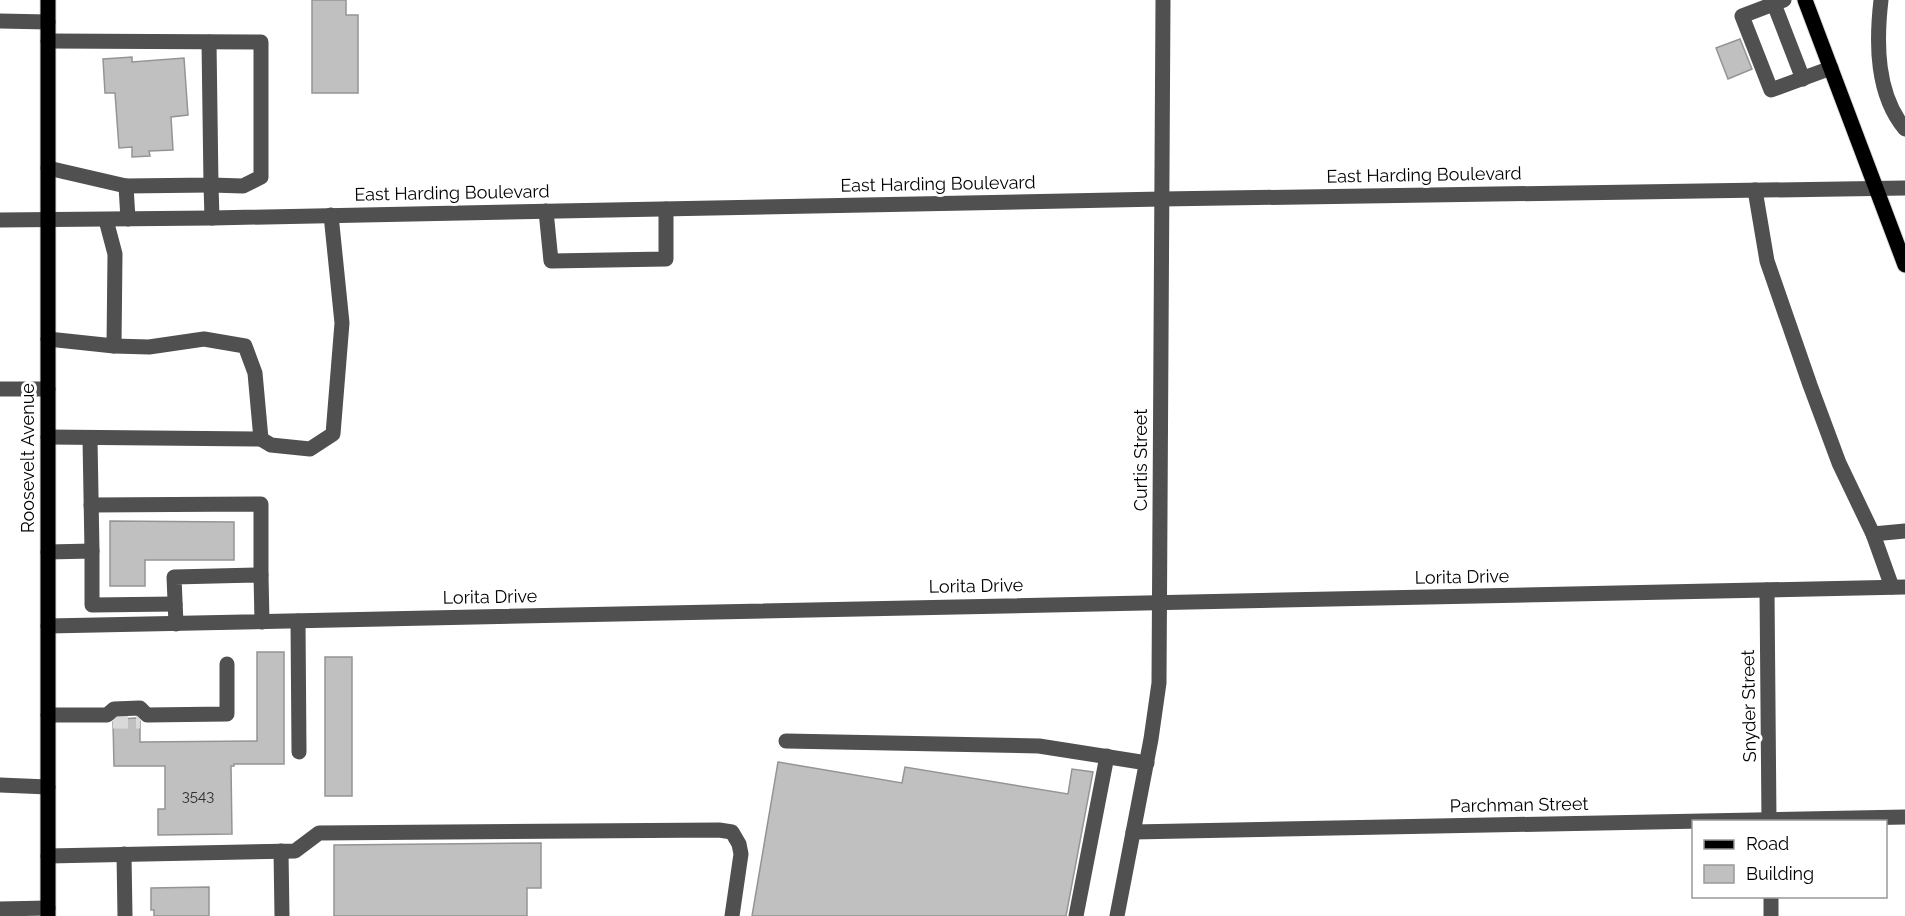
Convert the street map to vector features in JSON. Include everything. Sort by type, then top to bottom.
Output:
[{"type":"main road","name":"Roosevelt Avenue","points":[[48,0],[48,912]]},
{"type":"main road","points":[[1805,0],[1905,265]]},
{"type":"street","name":"Curtis Street","points":[[1117,916],[1147,762],[1159,683],[1163,0]]},
{"type":"street","points":[[1881,0],[1880,71],[1888,103],[1905,129]]},
{"type":"street","points":[[1803,79],[1779,2],[1742,16],[1771,90],[1803,79],[1831,68]]},
{"type":"street","points":[[0,21],[48,22]]},
{"type":"street","points":[[48,41],[261,42],[261,177],[243,186],[126,186],[48,168]]},
{"type":"street","points":[[209,42],[212,218]]},
{"type":"street","points":[[126,186],[128,219]]},
{"type":"street","name":"East Harding Boulevard","points":[[0,220],[1905,188]]},
{"type":"street","points":[[1755,190],[1767,261],[1810,385],[1839,463],[1898,587]]},
{"type":"street","points":[[546,211],[551,261],[574,261],[666,259],[666,209]]},
{"type":"street","points":[[48,437],[261,439],[271,445],[310,449],[333,434],[342,323],[331,215]]},
{"type":"street","points":[[106,220],[116,254],[114,346]]},
{"type":"street","points":[[48,339],[149,347],[204,339],[245,346],[255,373],[261,439]]},
{"type":"street","points":[[0,389],[48,389]]},
{"type":"street","points":[[90,439],[92,605],[175,604]]},
{"type":"street","points":[[91,505],[261,504],[262,622]]},
{"type":"street","points":[[1873,534],[1905,531]]},
{"type":"street","points":[[48,552],[92,551]]},
{"type":"street","points":[[176,624],[174,577],[261,575]]},
{"type":"street","name":"Lorita Drive","points":[[48,626],[1898,587]]},
{"type":"street","name":"Snyder Street","points":[[1767,590],[1769,820]]},
{"type":"street","points":[[298,621],[299,752]]},
{"type":"street","points":[[48,715],[110,718],[114,709],[140,708],[143,718],[227,714],[227,664]]},
{"type":"street","points":[[786,741],[1040,746],[1147,762]]},
{"type":"street","points":[[1076,916],[1107,756]]},
{"type":"street","points":[[0,784],[48,787]]},
{"type":"street","name":"Parchman Street","points":[[1769,820],[1905,817]]},
{"type":"street","name":"Parchman Street","points":[[1133,832],[1692,821]]},
{"type":"street","points":[[48,856],[295,851],[319,833],[719,830],[732,832],[739,844],[741,854],[732,916]]},
{"type":"street","points":[[281,851],[282,916]]},
{"type":"street","points":[[124,854],[125,916]]},
{"type":"street","points":[[1771,898],[1771,916]]},
{"type":"street","points":[[0,909],[48,912]]},
{"type":"building","points":[[312,0],[346,0],[346,15],[358,15],[358,93],[312,93]]},
{"type":"building","points":[[1740,39],[1752,69],[1728,79],[1716,48]]},
{"type":"building","points":[[132,57],[132,62],[184,58],[188,115],[171,117],[173,150],[149,151],[150,156],[132,157],[132,147],[119,148],[115,93],[105,93],[103,59]]},
{"type":"building","points":[[110,521],[234,522],[234,560],[145,560],[145,586],[110,586]]},
{"type":"building","points":[[257,652],[284,652],[284,764],[234,764],[231,766],[232,834],[158,835],[158,809],[165,809],[165,766],[114,766],[113,722],[118,719],[136,718],[140,721],[140,742],[257,741]]},
{"type":"building","points":[[325,657],[352,657],[352,796],[325,796]]},
{"type":"building","points":[[778,762],[902,783],[905,767],[1068,794],[1072,769],[1093,772],[1066,916],[752,916]]},
{"type":"building","points":[[541,843],[541,888],[527,888],[527,916],[334,916],[334,845]]},
{"type":"building","points":[[209,887],[209,916],[154,916],[154,910],[151,910],[151,888]]},
{"type":"tunnel","points":[[113,721],[140,721]]}]
